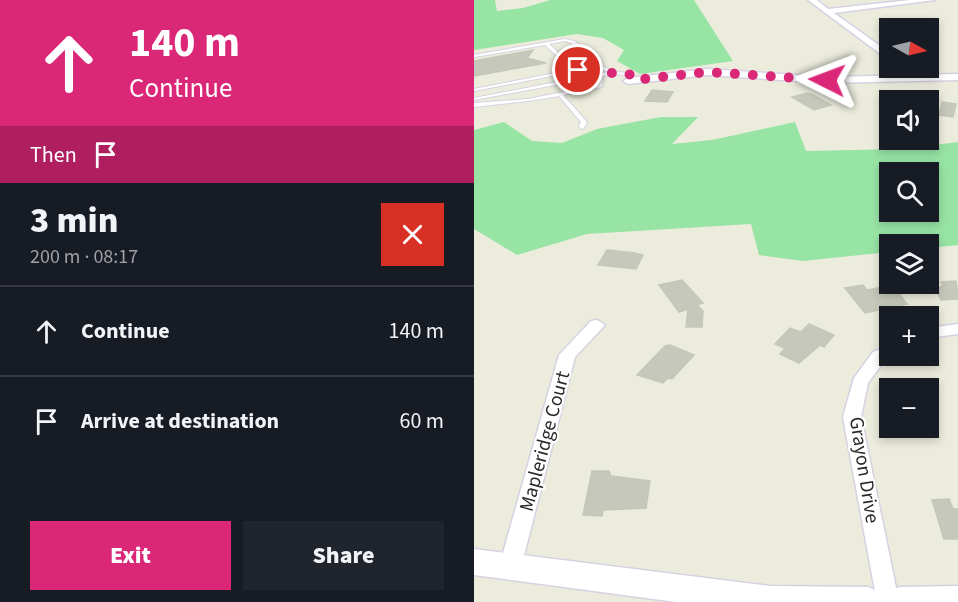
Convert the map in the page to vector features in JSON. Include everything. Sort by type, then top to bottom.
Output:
[{"type":"street","points":[[812,0],[879,50]]},
{"type":"street","points":[[827,11],[931,0]]},
{"type":"street","points":[[631,80],[707,72],[827,80],[906,78]]},
{"type":"street","points":[[939,77],[958,77]]},
{"type":"street","name":"Mapleridge Court","points":[[510,567],[567,355],[597,325]]},
{"type":"street","points":[[939,332],[958,329]]},
{"type":"street","name":"Grayon Drive","points":[[879,357],[860,382],[852,417],[888,602]]},
{"type":"street","points":[[474,562],[657,595],[868,602]]},
{"type":"street","points":[[899,602],[958,600]]},
{"type":"lane","points":[[474,56],[570,41],[599,66],[612,73]]},
{"type":"lane","points":[[545,44],[566,62],[591,58]]},
{"type":"lane","points":[[474,90],[599,66]]},
{"type":"lane","points":[[474,99],[612,73],[629,74],[631,80]]},
{"type":"lane","points":[[474,105],[528,100],[600,86],[601,75]]},
{"type":"lane","points":[[560,94],[584,122],[582,127]]},
{"type":"green space","points":[[474,0],[495,0],[497,11],[523,8],[550,0],[694,0],[733,61],[640,74],[617,61],[624,50],[603,38],[577,34],[474,50]]},
{"type":"green space","points":[[661,117],[698,117],[672,144],[712,140],[795,122],[806,151],[939,150],[939,144],[958,142],[958,245],[939,247],[939,234],[879,234],[879,253],[803,261],[759,255],[751,224],[587,234],[517,255],[474,229],[474,130],[504,122],[532,141],[562,143],[597,129]]},
{"type":"building","points":[[533,50],[527,58],[546,63],[474,76],[474,61]]},
{"type":"building","points":[[652,90],[673,92],[667,102],[645,101]]},
{"type":"building","points":[[807,93],[831,105],[814,110],[792,97]]},
{"type":"building","points":[[942,102],[956,104],[953,117],[939,115]]},
{"type":"building","points":[[607,250],[643,255],[636,269],[598,265]]},
{"type":"building","points":[[682,280],[703,303],[697,305],[703,311],[702,327],[686,327],[688,309],[679,312],[659,285]]},
{"type":"building","points":[[956,281],[958,299],[941,300],[938,294],[939,287],[943,287],[941,282]]},
{"type":"building","points":[[863,285],[867,290],[879,288],[879,294],[900,294],[907,304],[879,306],[879,310],[865,313],[845,288]]},
{"type":"building","points":[[809,324],[834,335],[824,347],[820,345],[799,363],[780,354],[785,348],[775,344],[790,328],[801,332]]},
{"type":"building","points":[[670,345],[694,355],[672,379],[668,378],[663,383],[637,375],[665,346]]},
{"type":"building","points":[[592,471],[609,471],[611,476],[650,481],[646,508],[603,510],[602,516],[583,515]]},
{"type":"building","points":[[949,499],[953,509],[958,509],[958,539],[944,539],[932,500]]},
{"type":"route","points":[[578,70],[599,66],[612,73],[629,74],[635,80],[724,72],[827,80]]}]
